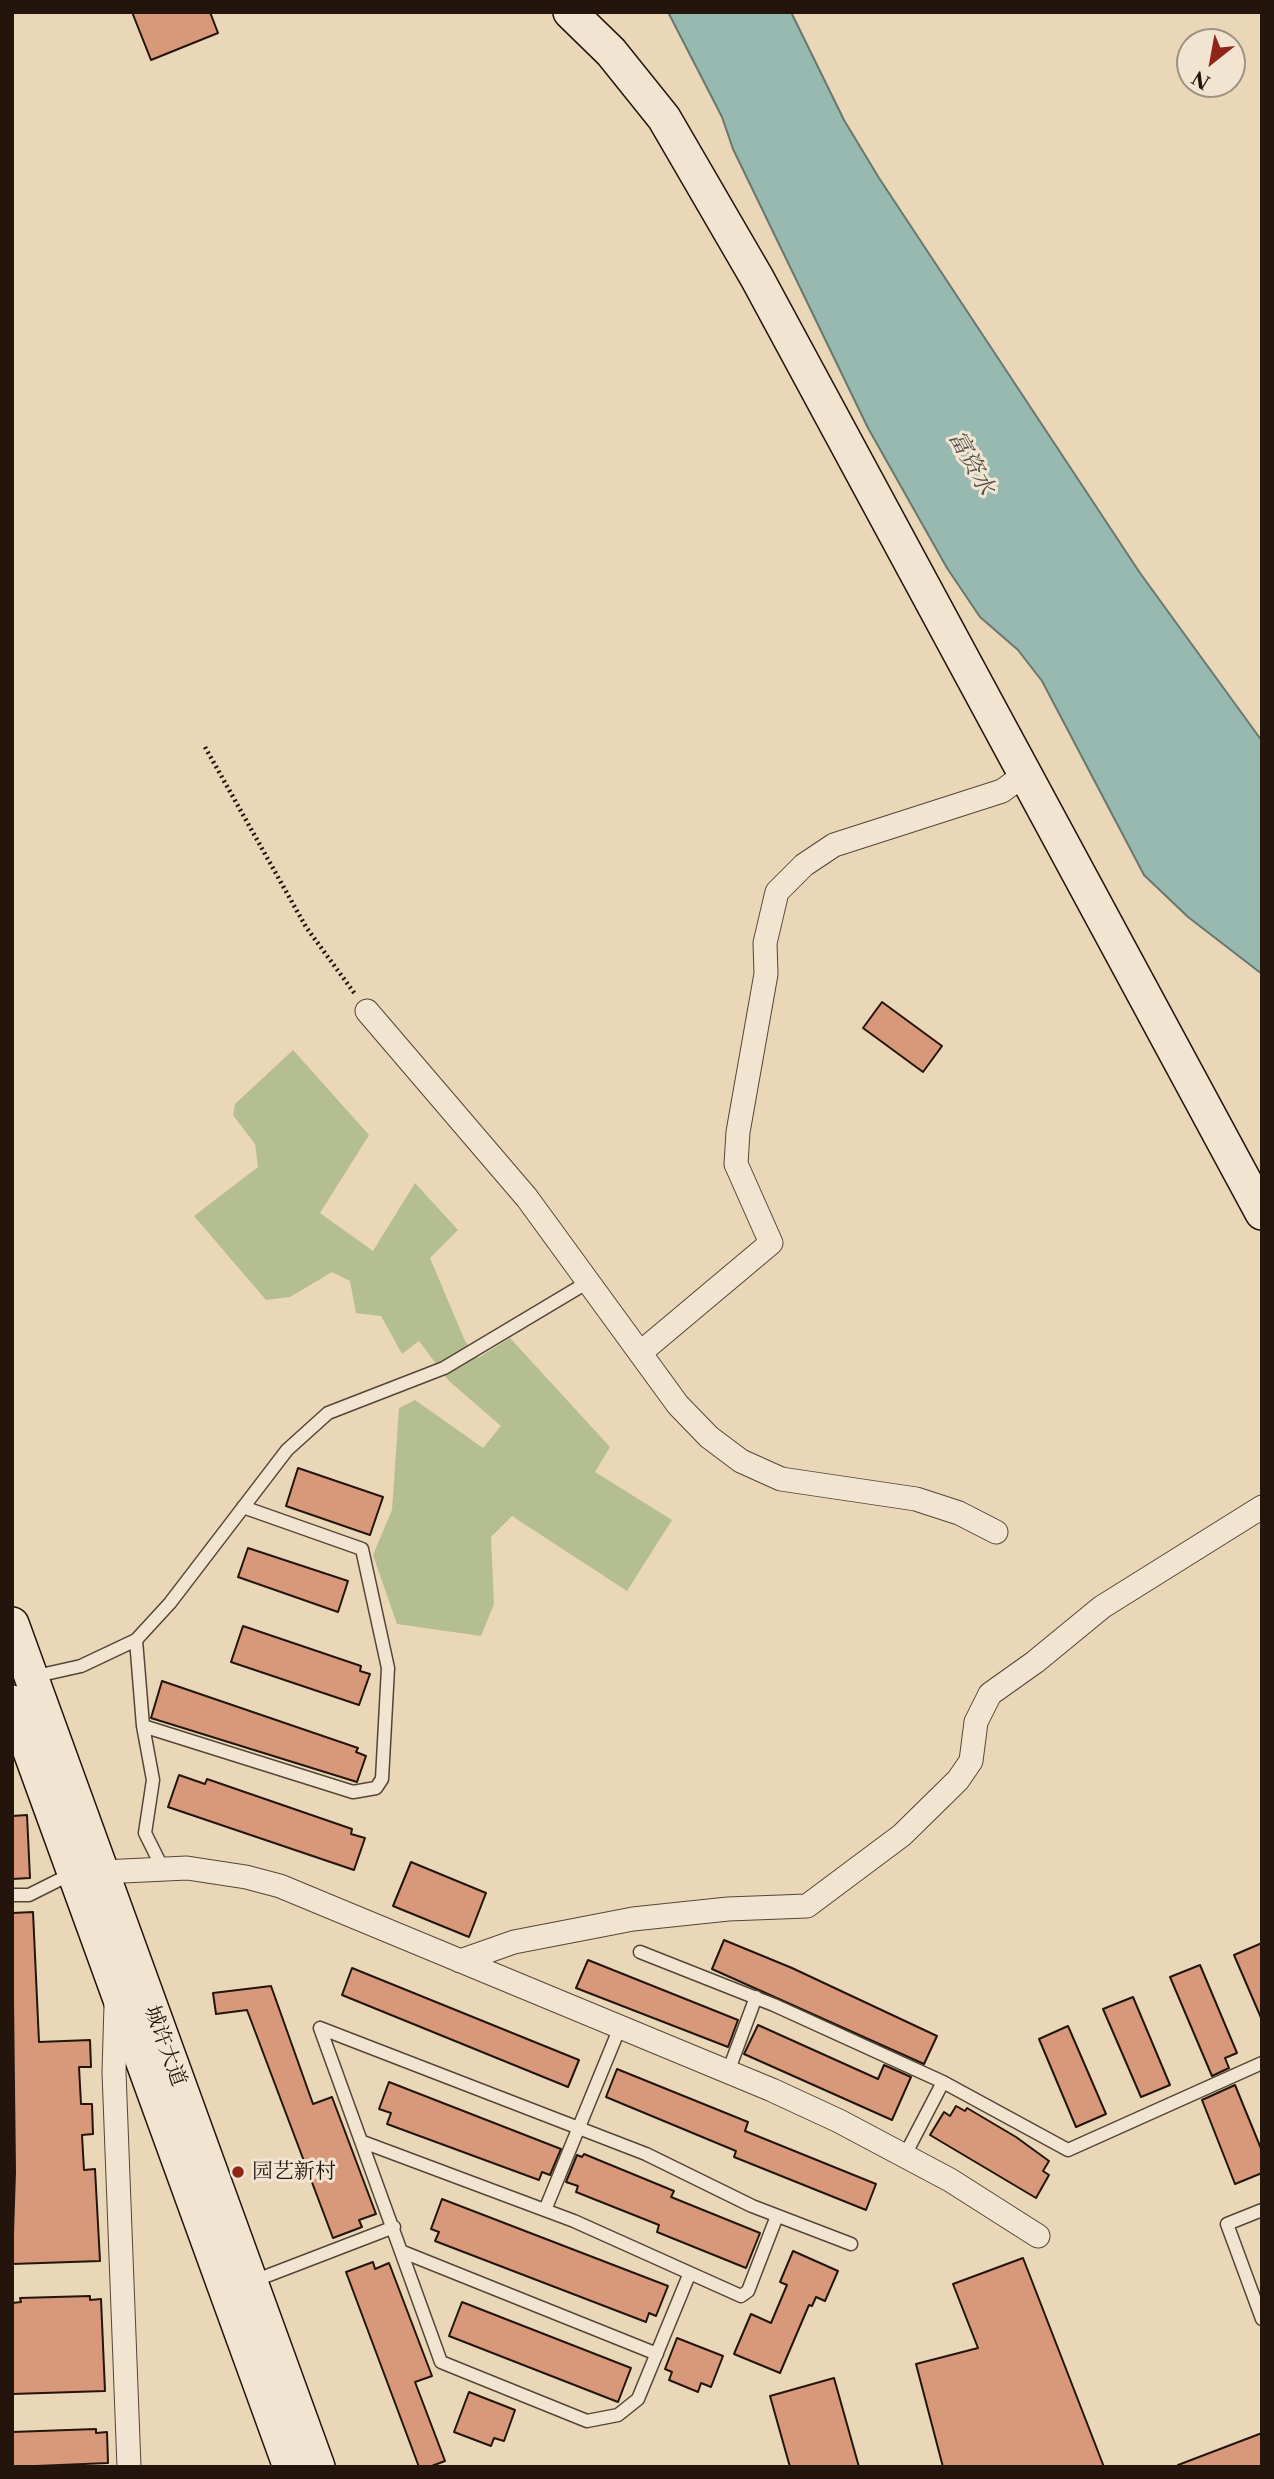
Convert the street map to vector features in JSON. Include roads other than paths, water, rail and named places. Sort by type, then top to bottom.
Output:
[{"type":"main road","points":[[570,12],[611,52],[664,118],[757,278],[1262,1213]]},
{"type":"main road","name":"城许大道","points":[[12,1624],[22,1689],[88,1872],[250,2282],[318,2467]]},
{"type":"main road","name":"城许大道","points":[[88,1872],[116,1989],[290,2467]]},
{"type":"street","points":[[640,1353],[771,1243],[736,1164],[738,1132],[766,974],[765,943],[778,892],[804,866],[834,845],[1002,790],[1024,775]]},
{"type":"street","points":[[367,1012],[527,1198],[693,1422],[724,1450],[760,1471],[802,1484],[916,1499],[959,1513],[996,1532]]},
{"type":"street","points":[[460,1961],[514,1941],[633,1919],[728,1909],[807,1906],[902,1835],[958,1780],[971,1761],[976,1722],[990,1694],[1035,1662],[1102,1607],[1262,1507]]},
{"type":"street","points":[[88,1872],[162,1867],[212,1871],[280,1886],[839,2120],[905,2155],[1038,2236]]},
{"type":"street","points":[[116,1989],[114,2072],[129,2467]]},
{"type":"lane","points":[[22,1689],[81,1666],[136,1640],[170,1603],[287,1450],[328,1413],[444,1368],[587,1282]]},
{"type":"lane","points":[[143,1726],[353,1792],[376,1788],[382,1779],[388,1668],[362,1549],[243,1507]]},
{"type":"lane","points":[[136,1640],[143,1726],[153,1780],[145,1833],[162,1867]]},
{"type":"lane","points":[[12,1895],[29,1895],[88,1872]]},
{"type":"lane","points":[[640,1952],[756,1997],[943,2082],[1068,2150],[1262,2063]]},
{"type":"lane","points":[[727,2072],[756,1997]]},
{"type":"lane","points":[[690,2276],[638,2399],[632,2406],[610,2417],[587,2421],[441,2362],[320,2028],[579,2128],[692,2175],[777,2216],[851,2245]]},
{"type":"lane","points":[[545,2210],[620,2028]]},
{"type":"lane","points":[[905,2155],[943,2082]]},
{"type":"lane","points":[[363,2142],[545,2210],[741,2297],[748,2291],[777,2216]]},
{"type":"lane","points":[[1262,2210],[1227,2224],[1262,2319]]},
{"type":"lane","points":[[250,2282],[394,2227]]},
{"type":"lane","points":[[403,2252],[657,2354]]},
{"type":"water","name":"富资水","points":[[668,12],[791,12],[844,120],[879,178],[1140,573],[1262,741],[1262,974],[1188,917],[1144,875],[1042,681],[1018,650],[980,617],[947,568],[868,428],[733,149],[722,117]]},
{"type":"place","name":"园艺新村","points":[[238,2172]]}]
